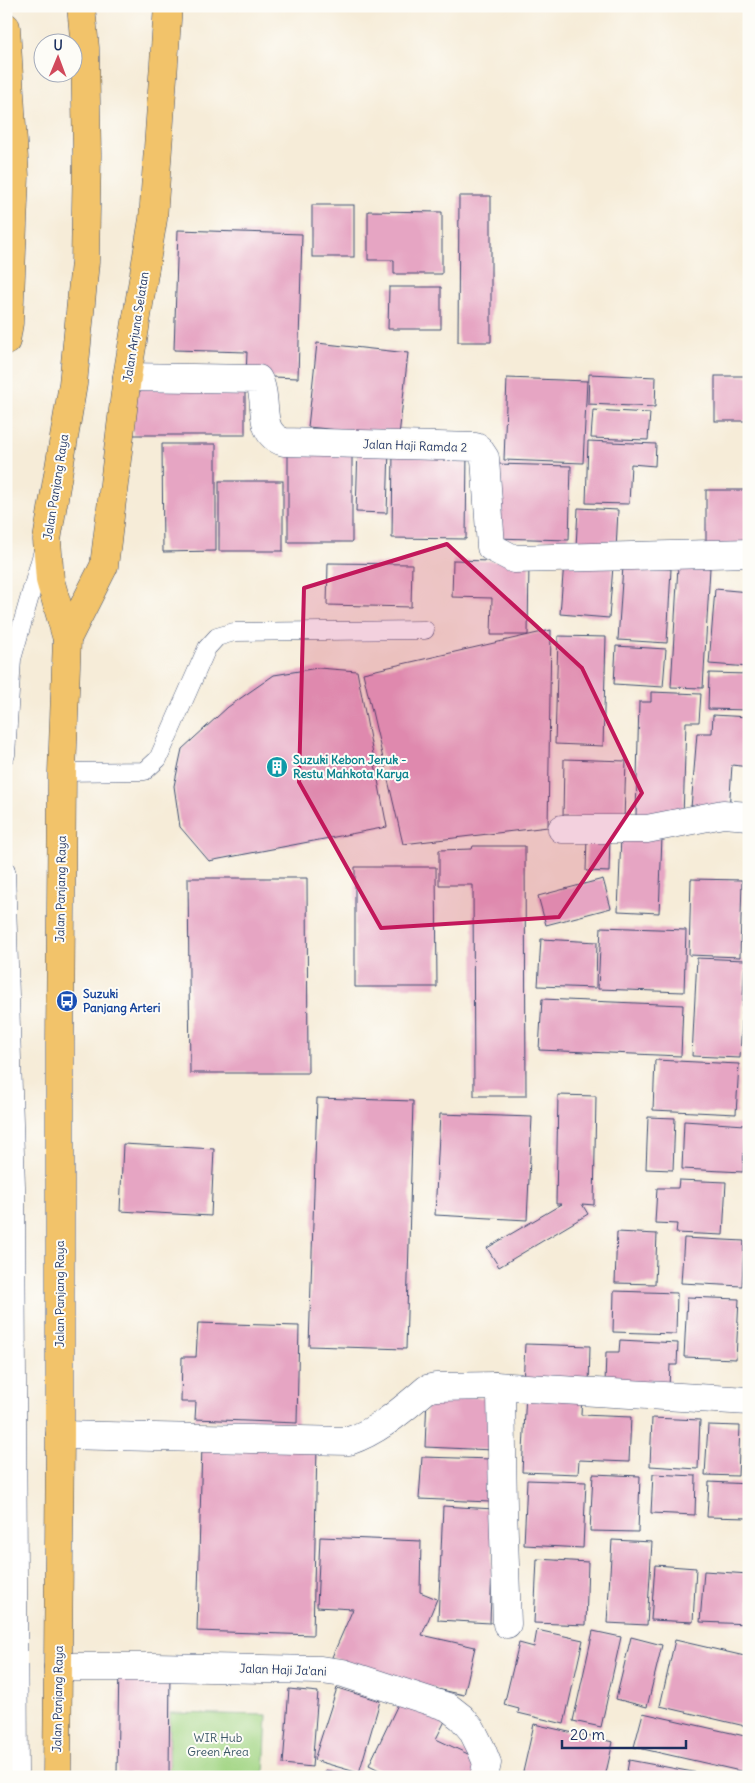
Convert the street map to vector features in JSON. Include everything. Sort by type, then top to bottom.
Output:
[{"type":"main road","name":"Jalan Panjang Raya","points":[[56,1777],[60,1435],[62,772],[67,639],[50,580],[47,540],[73,384],[85,262],[87,155],[85,48],[81,6]]},
{"type":"main road","name":"Jalan Arjuna Selatan","points":[[67,639],[104,566],[127,377],[153,219],[168,6]]},
{"type":"main road","points":[[6,341],[10,323],[15,176],[7,38]]},
{"type":"street","name":"Jalan Haji Ramda 2","points":[[127,377],[258,379],[262,391],[264,419],[273,436],[277,440],[284,442],[476,447],[485,458],[491,547],[514,559],[749,553]]},
{"type":"street","points":[[562,829],[647,829],[723,814],[749,816]]},
{"type":"street","points":[[60,1435],[349,1441],[375,1430],[428,1389],[446,1386],[495,1386],[749,1401]]},
{"type":"street","points":[[495,1386],[501,1392],[507,1624]]},
{"type":"street","name":"Jalan Haji Ja'ani","points":[[58,1667],[302,1670],[343,1673],[448,1706],[462,1718],[475,1736],[487,1763],[484,1777]]},
{"type":"lane","points":[[6,755],[12,659],[47,540]]},
{"type":"lane","points":[[62,772],[145,771],[158,759],[208,648],[217,637],[234,632],[425,630]]},
{"type":"lane","points":[[6,870],[16,1186],[19,1777]]},
{"type":"highlighted area","points":[[447,544],[582,668],[642,793],[559,917],[381,928],[299,782],[304,588]]},
{"type":"green space","name":"WIR Hub Green Area","points":[[170,1713],[267,1715],[264,1776],[169,1774]]},
{"type":"building","points":[[459,196],[491,196],[491,342],[458,342]]},
{"type":"building","points":[[312,205],[354,205],[354,257],[312,257]]},
{"type":"building","points":[[368,211],[442,212],[442,274],[394,274],[394,260],[368,260]]},
{"type":"building","points":[[178,230],[302,234],[298,378],[246,376],[247,352],[174,350]]},
{"type":"building","points":[[389,287],[441,287],[441,329],[388,329]]},
{"type":"building","points":[[317,343],[408,353],[399,436],[308,427]]},
{"type":"building","points":[[589,374],[656,377],[655,407],[588,404]]},
{"type":"building","points":[[715,376],[749,376],[749,421],[715,421]]},
{"type":"building","points":[[507,378],[587,381],[583,463],[504,460]]},
{"type":"building","points":[[133,383],[245,383],[245,435],[133,435]]},
{"type":"building","points":[[593,410],[650,413],[648,440],[591,438]]},
{"type":"building","points":[[588,441],[656,444],[655,466],[631,464],[629,504],[586,503]]},
{"type":"building","points":[[162,444],[216,444],[216,551],[163,552]]},
{"type":"building","points":[[288,446],[352,447],[352,542],[288,542]]},
{"type":"building","points":[[358,447],[389,448],[387,513],[356,512]]},
{"type":"building","points":[[393,449],[467,451],[466,539],[392,538]]},
{"type":"building","points":[[496,464],[571,466],[569,540],[494,538]]},
{"type":"building","points":[[219,481],[283,481],[283,551],[219,551]]},
{"type":"building","points":[[706,490],[749,490],[749,548],[706,548]]},
{"type":"building","points":[[578,508],[618,510],[616,550],[576,548]]},
{"type":"building","points":[[453,560],[529,562],[528,635],[491,635],[492,598],[452,597]]},
{"type":"building","points":[[564,562],[613,566],[609,618],[560,614]]},
{"type":"building","points":[[328,563],[412,564],[411,607],[327,605]]},
{"type":"building","points":[[623,566],[671,569],[667,643],[618,640]]},
{"type":"building","points":[[678,566],[710,568],[703,688],[671,687]]},
{"type":"building","points":[[715,589],[749,592],[749,667],[709,664]]},
{"type":"building","points":[[551,630],[548,827],[403,844],[363,673]]},
{"type":"building","points":[[558,636],[606,637],[603,746],[555,744]]},
{"type":"building","points":[[616,646],[666,649],[663,687],[614,684]]},
{"type":"building","name":"Suzuki Kebon Jeruk - Restu Mahkota Karya","points":[[318,668],[357,671],[387,827],[209,861],[180,827],[174,786],[182,749],[228,707],[274,675]]},
{"type":"building","points":[[709,673],[749,674],[749,710],[708,709]]},
{"type":"building","points":[[651,692],[701,694],[699,722],[686,722],[683,818],[636,816],[639,702],[651,702]]},
{"type":"building","points":[[713,715],[749,717],[749,767],[732,765],[729,811],[691,808],[697,733],[712,733]]},
{"type":"building","points":[[564,759],[626,761],[624,819],[563,818]]},
{"type":"building","points":[[587,836],[610,837],[609,872],[586,871]]},
{"type":"building","points":[[621,836],[662,837],[659,913],[618,911]]},
{"type":"building","points":[[473,846],[525,846],[526,1096],[474,1096],[473,885],[439,885],[439,850],[472,849]]},
{"type":"building","points":[[747,862],[749,862],[749,937],[746,937]]},
{"type":"building","points":[[355,867],[436,867],[437,987],[355,987]]},
{"type":"building","points":[[188,878],[307,878],[308,1073],[190,1073]]},
{"type":"building","points":[[603,879],[611,908],[546,925],[538,896]]},
{"type":"building","points":[[691,879],[742,880],[740,957],[689,955]]},
{"type":"building","points":[[601,927],[686,930],[684,992],[598,989]]},
{"type":"building","points":[[541,939],[597,942],[596,988],[538,986]]},
{"type":"building","points":[[697,958],[745,960],[740,1058],[692,1056]]},
{"type":"building","points":[[747,972],[749,972],[749,1006],[746,1006]]},
{"type":"building","points":[[542,999],[683,1005],[681,1056],[539,1050]]},
{"type":"building","points":[[655,1060],[739,1064],[736,1114],[653,1110]]},
{"type":"building","points":[[558,1095],[596,1096],[594,1205],[582,1204],[588,1214],[499,1267],[487,1248],[562,1204],[556,1204]]},
{"type":"building","points":[[317,1098],[413,1101],[406,1349],[309,1346]]},
{"type":"building","points":[[440,1114],[532,1117],[527,1220],[435,1215]]},
{"type":"building","points":[[648,1117],[675,1118],[673,1170],[646,1169]]},
{"type":"building","points":[[684,1121],[745,1125],[743,1172],[682,1169]]},
{"type":"building","points":[[123,1144],[214,1149],[211,1216],[120,1211]]},
{"type":"building","points":[[679,1180],[726,1182],[723,1235],[676,1233],[677,1224],[655,1223],[657,1188],[678,1188]]},
{"type":"building","points":[[617,1232],[657,1234],[655,1284],[615,1283]]},
{"type":"building","points":[[684,1238],[744,1241],[742,1286],[681,1283]]},
{"type":"building","points":[[614,1291],[677,1293],[676,1334],[613,1332]]},
{"type":"building","points":[[687,1297],[739,1299],[736,1359],[684,1357]]},
{"type":"building","points":[[198,1323],[299,1326],[297,1423],[195,1419],[196,1402],[181,1402],[182,1357],[196,1357]]},
{"type":"building","points":[[620,1340],[678,1343],[677,1365],[670,1365],[669,1387],[605,1384],[606,1352],[619,1352]]},
{"type":"building","points":[[525,1344],[590,1346],[589,1387],[523,1385]]},
{"type":"building","points":[[526,1392],[582,1395],[581,1415],[631,1417],[629,1462],[579,1460],[578,1474],[522,1472]]},
{"type":"building","points":[[427,1396],[496,1398],[493,1450],[425,1447]]},
{"type":"building","points":[[652,1418],[700,1420],[698,1469],[650,1466]]},
{"type":"building","points":[[708,1425],[740,1426],[738,1476],[705,1475]]},
{"type":"building","points":[[202,1444],[317,1447],[313,1635],[197,1631]]},
{"type":"building","points":[[422,1457],[493,1459],[490,1502],[419,1499]]},
{"type":"building","points":[[593,1474],[640,1476],[638,1532],[590,1531]]},
{"type":"building","points":[[653,1474],[696,1476],[695,1515],[651,1513]]},
{"type":"building","points":[[527,1480],[586,1482],[583,1548],[524,1545]]},
{"type":"building","points":[[709,1482],[749,1484],[748,1518],[707,1517]]},
{"type":"building","points":[[443,1506],[494,1509],[490,1623],[438,1620]]},
{"type":"building","points":[[320,1537],[421,1541],[420,1592],[437,1599],[422,1635],[475,1647],[464,1695],[402,1681],[400,1685],[332,1657],[353,1609],[317,1607]]},
{"type":"building","points":[[612,1540],[652,1542],[647,1625],[607,1623]]},
{"type":"building","points":[[537,1559],[588,1562],[586,1625],[534,1623]]},
{"type":"building","points":[[655,1565],[696,1568],[693,1622],[651,1620]]},
{"type":"building","points":[[704,1571],[749,1574],[749,1624],[700,1622]]},
{"type":"building","points":[[537,1630],[583,1640],[564,1724],[518,1713],[519,1709],[504,1705],[519,1643],[534,1647]]},
{"type":"building","points":[[593,1631],[621,1637],[601,1727],[573,1721]]},
{"type":"building","points":[[631,1637],[662,1645],[647,1707],[616,1699]]},
{"type":"building","points":[[675,1640],[749,1657],[749,1727],[660,1706]]},
{"type":"building","points":[[119,1668],[170,1669],[169,1774],[117,1773]]},
{"type":"building","points":[[337,1688],[380,1701],[359,1773],[314,1760]]},
{"type":"building","points":[[289,1689],[318,1692],[312,1767],[283,1764]]},
{"type":"building","points":[[401,1698],[446,1719],[436,1739],[485,1762],[477,1777],[393,1777],[369,1765]]},
{"type":"building","points":[[643,1713],[749,1737],[749,1773],[634,1747]]},
{"type":"building","points":[[534,1724],[613,1742],[605,1777],[544,1777],[523,1772]]},
{"type":"building","points":[[629,1760],[714,1776],[714,1777],[626,1777]]},
{"type":"building","points":[[325,1770],[361,1776],[361,1777],[323,1777]]},
{"type":"place","name":"Suzuki Kebon Jeruk - Restu Mahkota Karya","points":[[277,767]]},
{"type":"place","name":"Suzuki Panjang Arteri","points":[[67,1001]]}]
